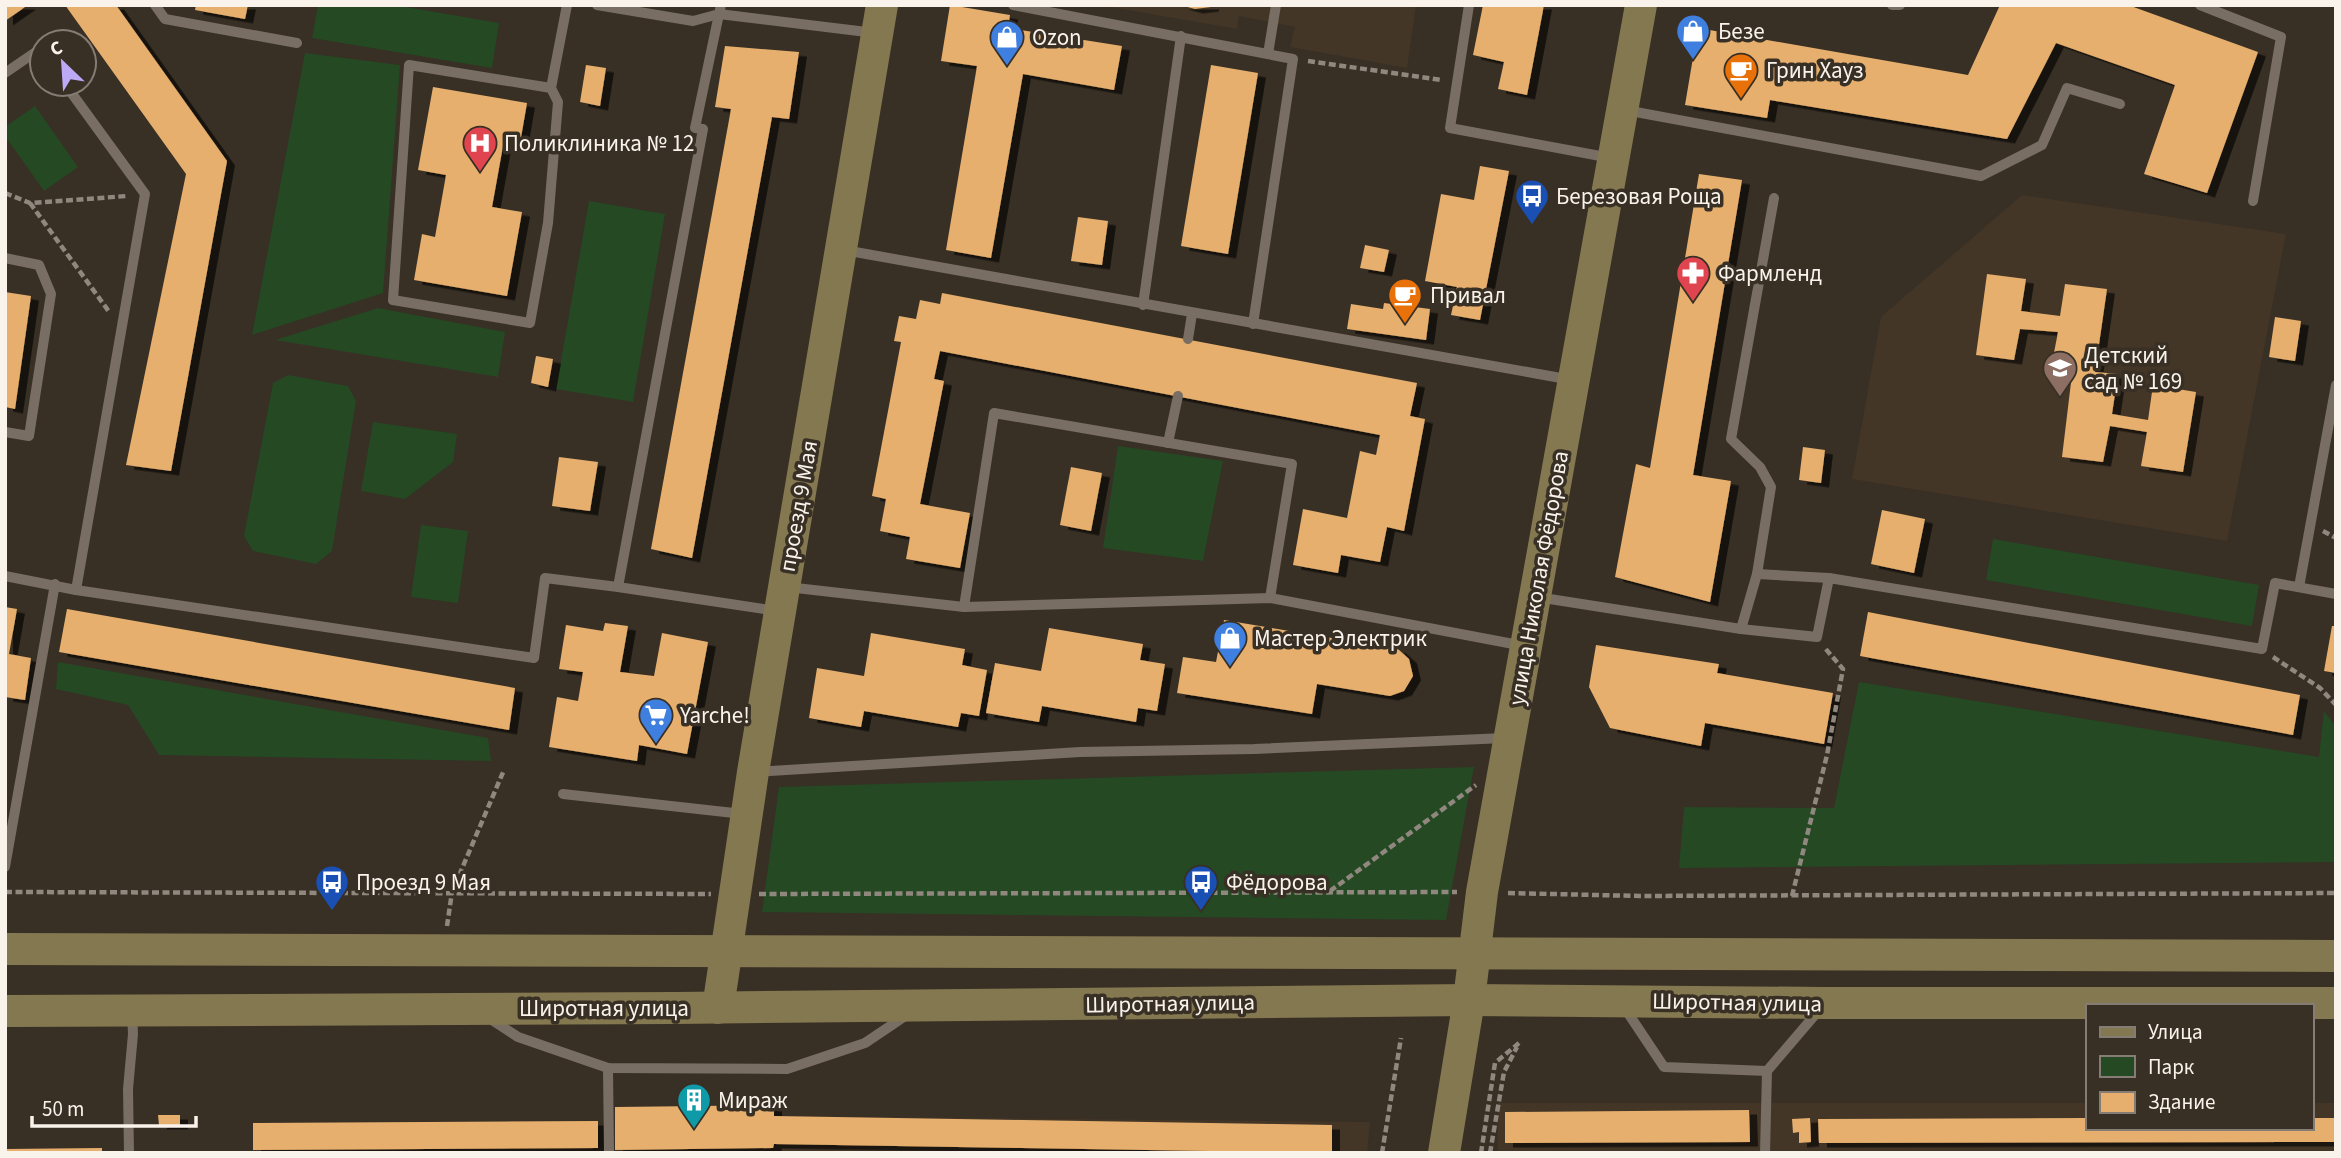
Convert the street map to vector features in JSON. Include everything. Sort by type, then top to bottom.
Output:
[{"type":"main road","name":"улица Николая Фёдорова","points":[[1444,1153],[1469,1000],[1482,892],[1641,5]]},
{"type":"main road","name":"проезд 9 Мая","points":[[719,1008],[752,772],[880,19]]},
{"type":"main road","name":"Широтная улица","points":[[5,949],[2336,956]]},
{"type":"main road","name":"Широтная улица","points":[[5,1011],[719,1008],[1469,1000],[2336,1003]]},
{"type":"lane","points":[[155,5],[165,19],[297,43]]},
{"type":"lane","points":[[551,88],[409,65],[393,300],[530,323],[548,223],[558,102],[551,88],[567,5]]},
{"type":"lane","points":[[597,5],[693,21],[720,9],[880,19]]},
{"type":"lane","points":[[1013,5],[1075,11],[1293,59],[1253,324]]},
{"type":"lane","points":[[1268,54],[1276,5]]},
{"type":"lane","points":[[1469,5],[1450,128],[1613,159]]},
{"type":"lane","points":[[1892,5],[1900,5]]},
{"type":"lane","points":[[2200,5],[2281,37],[2253,201]]},
{"type":"lane","points":[[618,586],[703,129],[695,128],[720,9]]},
{"type":"lane","points":[[1143,304],[1181,36]]},
{"type":"lane","points":[[5,73],[28,57]]},
{"type":"lane","points":[[1622,109],[1981,176],[2042,145],[2067,88],[2120,104]]},
{"type":"lane","points":[[75,98],[145,194],[76,590]]},
{"type":"lane","points":[[1741,629],[1757,574],[1771,488],[1760,467],[1731,439],[1774,198]]},
{"type":"lane","points":[[841,249],[1192,314],[1573,380]]},
{"type":"lane","points":[[5,258],[39,265],[51,293],[29,436],[5,432]]},
{"type":"lane","points":[[1188,339],[1192,314]]},
{"type":"lane","points":[[2299,587],[2336,385]]},
{"type":"lane","points":[[1168,443],[1178,396]]},
{"type":"lane","points":[[964,607],[994,413],[1292,464],[1270,598]]},
{"type":"lane","points":[[1757,574],[1829,578],[2262,649],[2275,583],[2336,594]]},
{"type":"lane","points":[[5,576],[76,590],[534,659],[545,578],[782,599],[964,607],[1270,598],[1527,646]]},
{"type":"lane","points":[[1535,597],[1741,629],[1817,637],[1829,578]]},
{"type":"lane","points":[[5,867],[55,584]]},
{"type":"lane","points":[[752,772],[1080,752],[1254,749],[1509,738]]},
{"type":"lane","points":[[563,794],[746,815]]},
{"type":"lane","points":[[1621,1001],[1664,1067],[1766,1071]]},
{"type":"lane","points":[[1765,1153],[1766,1071],[1824,1003]]},
{"type":"lane","points":[[475,1009],[518,1037],[608,1069],[788,1069],[865,1043],[921,1006]]},
{"type":"lane","points":[[129,1153],[128,1089],[133,1034],[131,1011]]},
{"type":"lane","points":[[608,1069],[608,1153]]},
{"type":"path","points":[[1293,59],[1457,83]]},
{"type":"path","points":[[5,193],[30,204],[145,194]]},
{"type":"path","points":[[30,204],[121,328]]},
{"type":"path","points":[[1792,896],[1827,755],[1843,669],[1817,637]]},
{"type":"path","points":[[2262,649],[2320,688],[2336,705]]},
{"type":"path","points":[[452,892],[504,770]]},
{"type":"path","points":[[1330,892],[1476,785]]},
{"type":"path","points":[[5,892],[1482,892],[1640,896],[2336,893]]},
{"type":"path","points":[[1382,1153],[1401,1038]]},
{"type":"path","points":[[1480,1153],[1495,1063],[1519,1043],[1504,1072],[1490,1153]]},
{"type":"shaded area","points":[[1099,5],[1416,5],[1407,68],[1290,47],[1295,27],[1239,16],[1237,29]]},
{"type":"shaded area","name":"Детский сад № 169","points":[[2022,195],[2286,234],[2227,541],[1852,479],[1881,317]]},
{"type":"shaded area","points":[[1498,1103],[2086,1103],[2086,1130],[2313,1130],[2313,1103],[2336,1103],[2336,1153],[1498,1153]]},
{"type":"shaded area","points":[[774,1116],[1370,1122],[1367,1153],[253,1153],[253,1123],[598,1121],[598,1147],[615,1150],[773,1148]]},
{"type":"green space","points":[[318,5],[394,5],[499,23],[492,68],[312,38]]},
{"type":"green space","points":[[305,53],[400,65],[383,293],[252,335]]},
{"type":"green space","points":[[35,106],[78,167],[44,191],[5,136],[5,127]]},
{"type":"green space","points":[[589,201],[665,214],[633,402],[556,389]]},
{"type":"green space","points":[[378,308],[505,332],[498,377],[275,340]]},
{"type":"green space","points":[[288,375],[348,386],[356,401],[332,551],[316,564],[253,551],[244,536],[273,383]]},
{"type":"green space","points":[[373,422],[457,434],[453,462],[405,499],[361,491]]},
{"type":"green space","points":[[1118,446],[1223,461],[1203,561],[1103,548]]},
{"type":"green space","points":[[421,525],[468,531],[458,603],[411,597]]},
{"type":"green space","points":[[1993,539],[2259,585],[2252,626],[1986,580]]},
{"type":"green space","points":[[58,662],[488,738],[491,761],[159,755],[128,705],[56,689]]},
{"type":"green space","points":[[1859,682],[2319,757],[2324,711],[2336,727],[2336,862],[1679,868],[1684,807],[1834,808]]},
{"type":"green space","points":[[1474,767],[1446,920],[762,912],[779,787]]},
{"type":"building","points":[[5,5],[28,5],[5,21]]},
{"type":"building","points":[[65,5],[116,5],[227,161],[171,471],[126,465],[186,174],[98,51],[98,28],[81,28]]},
{"type":"building","points":[[196,5],[248,5],[245,19],[195,10]]},
{"type":"building","points":[[950,5],[1010,15],[1008,28],[1122,46],[1114,90],[1023,74],[991,258],[946,250],[977,66],[941,61]]},
{"type":"building","points":[[1180,5],[1211,5],[1211,7],[1195,9]]},
{"type":"building","points":[[1483,5],[1544,5],[1527,95],[1498,89],[1504,62],[1473,55]]},
{"type":"building","points":[[2000,5],[2128,5],[2258,52],[2207,193],[2144,174],[2175,85],[2056,43],[2007,139],[1770,100],[1767,118],[1685,105],[1698,28],[1968,75]]},
{"type":"building","points":[[725,46],[799,52],[789,119],[772,117],[692,558],[651,549],[731,109],[715,107]]},
{"type":"building","points":[[586,65],[606,68],[600,106],[580,102]]},
{"type":"building","points":[[1211,65],[1258,73],[1228,254],[1181,246]]},
{"type":"building","points":[[433,87],[527,103],[519,149],[503,146],[492,207],[522,212],[507,296],[414,280],[422,234],[435,237],[446,175],[418,170]]},
{"type":"building","points":[[1480,166],[1509,171],[1480,320],[1451,315],[1457,287],[1425,281],[1441,194],[1474,200]]},
{"type":"building","points":[[1699,174],[1742,180],[1693,475],[1731,481],[1710,602],[1615,577],[1636,464],[1650,468]]},
{"type":"building","points":[[1078,217],[1108,221],[1102,265],[1071,261]]},
{"type":"building","points":[[1365,245],[1389,250],[1384,272],[1360,268]]},
{"type":"building","points":[[1987,274],[2026,279],[2021,311],[2060,316],[2065,284],[2107,289],[2095,372],[2118,374],[2112,414],[2148,420],[2153,385],[2196,392],[2183,472],[2141,466],[2147,432],[2110,426],[2103,462],[2062,457],[2073,366],[2052,363],[2058,332],[2020,329],[2014,360],[1976,355]]},
{"type":"building","points":[[5,292],[31,296],[15,409],[5,407]]},
{"type":"building","points":[[942,293],[1417,383],[1410,416],[1425,419],[1404,531],[1387,527],[1380,562],[1341,555],[1338,573],[1293,565],[1303,509],[1347,518],[1360,451],[1376,455],[1380,435],[940,351],[934,379],[944,381],[920,504],[970,513],[960,568],[906,559],[910,537],[880,531],[886,499],[872,496],[901,342],[894,341],[899,316],[916,319],[920,300],[940,304]]},
{"type":"building","points":[[1384,303],[1430,309],[1426,340],[1347,329],[1351,304],[1383,309]]},
{"type":"building","points":[[2275,317],[2301,321],[2295,361],[2269,357]]},
{"type":"building","points":[[536,356],[553,359],[548,387],[531,383]]},
{"type":"building","points":[[1803,447],[1825,450],[1821,483],[1799,480]]},
{"type":"building","points":[[559,457],[598,462],[590,511],[552,506]]},
{"type":"building","points":[[1071,467],[1102,473],[1091,531],[1060,525]]},
{"type":"building","points":[[1882,510],[1925,519],[1914,573],[1871,564]]},
{"type":"building","points":[[5,607],[17,609],[9,654],[31,658],[25,700],[5,697]]},
{"type":"building","points":[[67,609],[515,688],[509,730],[59,652]]},
{"type":"building","points":[[1868,612],[2300,695],[2293,735],[1860,656]]},
{"type":"building","points":[[1224,620],[1398,649],[1409,659],[1413,676],[1404,691],[1390,696],[1317,684],[1312,714],[1177,693],[1183,657],[1216,662]]},
{"type":"building","points":[[605,623],[628,626],[620,672],[654,676],[662,633],[708,642],[687,754],[639,745],[637,761],[549,747],[557,697],[578,701],[583,672],[559,669],[566,625],[603,631]]},
{"type":"building","points":[[2332,626],[2336,626],[2336,673],[2324,671]]},
{"type":"building","points":[[1049,628],[1143,644],[1140,660],[1165,664],[1157,711],[1138,708],[1136,722],[1042,706],[1039,722],[986,713],[995,663],[1041,671]]},
{"type":"building","points":[[871,633],[965,649],[962,665],[987,670],[979,716],[961,713],[958,727],[864,711],[861,727],[809,718],[817,668],[864,676]]},
{"type":"building","points":[[1596,645],[1719,664],[1717,673],[1833,693],[1824,744],[1705,723],[1701,746],[1610,728],[1589,687]]},
{"type":"building","points":[[774,1105],[774,1116],[1332,1125],[1332,1153],[774,1144],[773,1148],[615,1150],[615,1107]]},
{"type":"building","points":[[1749,1110],[1750,1142],[1505,1143],[1505,1112]]},
{"type":"building","points":[[158,1115],[180,1115],[180,1125],[159,1125]]},
{"type":"building","points":[[1810,1118],[1811,1142],[1799,1143],[1799,1132],[1793,1133],[1792,1119]]},
{"type":"building","points":[[2086,1118],[2086,1130],[2313,1130],[2313,1118],[2336,1118],[2336,1142],[1819,1143],[1818,1119]]},
{"type":"building","points":[[598,1121],[598,1148],[253,1150],[253,1123]]},
{"type":"building","points":[[102,1148],[102,1153],[5,1153],[5,1149]]},
{"type":"place","name":"Безе","points":[[1693,61]]},
{"type":"place","name":"Ozon","points":[[1007,67]]},
{"type":"place","name":"Грин Хауз","points":[[1741,100]]},
{"type":"place","name":"Поликлиника № 12","points":[[480,173]]},
{"type":"place","name":"Березовая Роща","points":[[1532,226]]},
{"type":"place","name":"Фармленд","points":[[1693,303]]},
{"type":"place","name":"Привал","points":[[1405,325]]},
{"type":"place","name":"Детский сад № 169","points":[[2060,398]]},
{"type":"place","name":"Мастер Электрик","points":[[1230,668]]},
{"type":"place","name":"Yarche!","points":[[656,745]]},
{"type":"place","name":"Проезд 9 Мая","points":[[332,912]]},
{"type":"place","name":"Фёдорова","points":[[1201,912]]},
{"type":"place","name":"Мираж","points":[[694,1130]]}]
